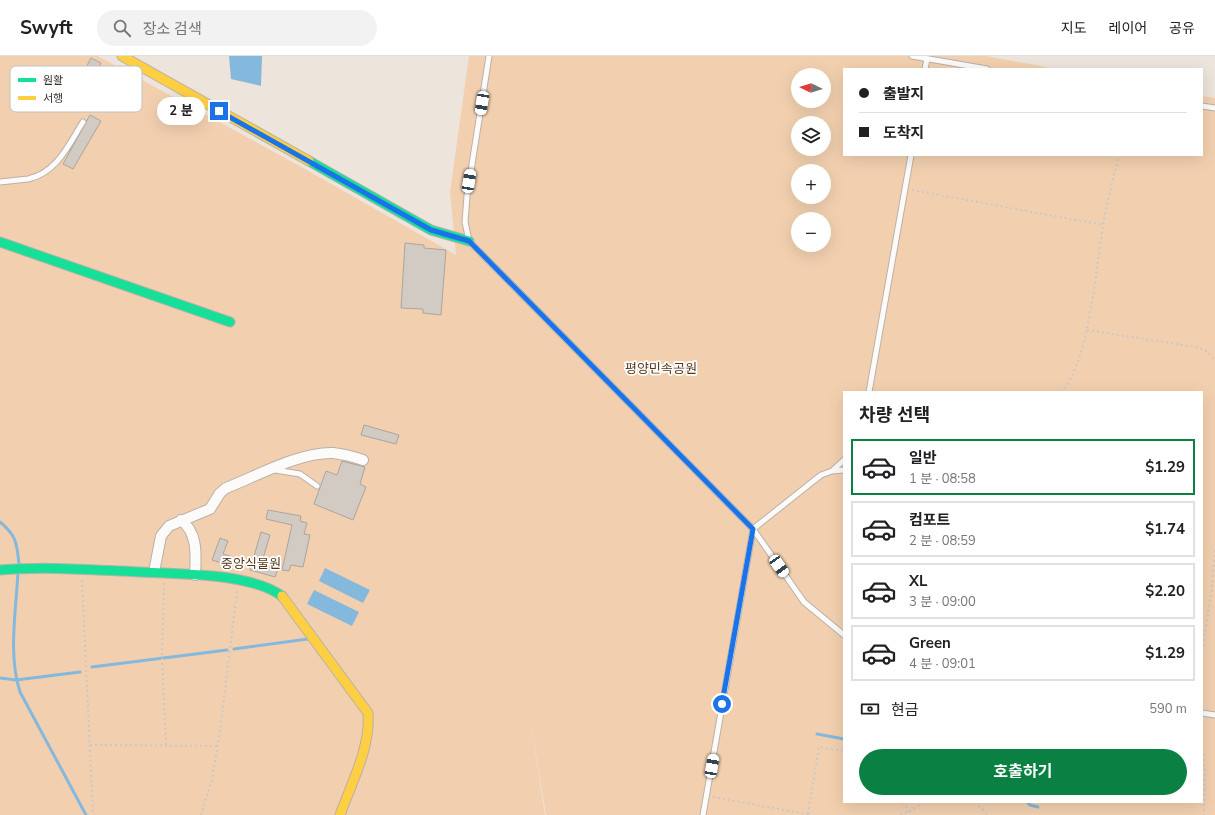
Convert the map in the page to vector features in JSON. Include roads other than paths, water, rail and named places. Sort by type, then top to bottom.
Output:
[{"type":"street","points":[[122,56],[140,66]]},
{"type":"street","points":[[142,67],[431,230],[469,241]]},
{"type":"street","points":[[0,242],[230,322]]},
{"type":"street","points":[[154,572],[161,536],[169,526],[210,509],[220,493],[226,488],[290,461],[332,453],[363,460]]},
{"type":"street","points":[[181,520],[189,526],[193,536],[196,551],[195,575]]},
{"type":"street","points":[[0,570],[21,567],[195,575],[238,580],[273,590],[288,602],[368,713],[370,723],[368,733],[340,815]]},
{"type":"lane","points":[[489,56],[467,196],[465,222],[469,241],[753,529],[804,602],[843,634]]},
{"type":"lane","points":[[912,56],[982,68]]},
{"type":"lane","points":[[925,68],[927,59]]},
{"type":"lane","points":[[1203,106],[1215,108]]},
{"type":"lane","points":[[0,182],[29,179],[52,168],[83,122]]},
{"type":"lane","points":[[869,391],[911,156]]},
{"type":"lane","points":[[832,471],[843,461]]},
{"type":"lane","points":[[272,469],[300,474],[317,486]]},
{"type":"lane","points":[[703,815],[753,529],[821,475],[832,471],[843,470]]},
{"type":"lane","points":[[1203,713],[1215,715]]},
{"type":"water","points":[[229,56],[262,56],[261,86],[231,79]]},
{"type":"water","points":[[325,568],[370,590],[363,603],[319,581]]},
{"type":"water","points":[[314,590],[359,612],[352,626],[307,604]]},
{"type":"waterway","points":[[0,522],[13,535],[19,564]]},
{"type":"waterway","points":[[18,572],[14,633],[14,663],[16,678],[20,692],[86,815]]},
{"type":"waterway","points":[[234,649],[308,639]]},
{"type":"waterway","points":[[92,667],[227,650]]},
{"type":"waterway","points":[[0,678],[16,680],[80,672]]},
{"type":"waterway","points":[[817,734],[843,739]]},
{"type":"waterway","points":[[1028,803],[1038,807]]},
{"type":"park label","name":"평양민속공원","points":[[661,369]]},
{"type":"park label","name":"중앙식물원","points":[[251,564]]}]
